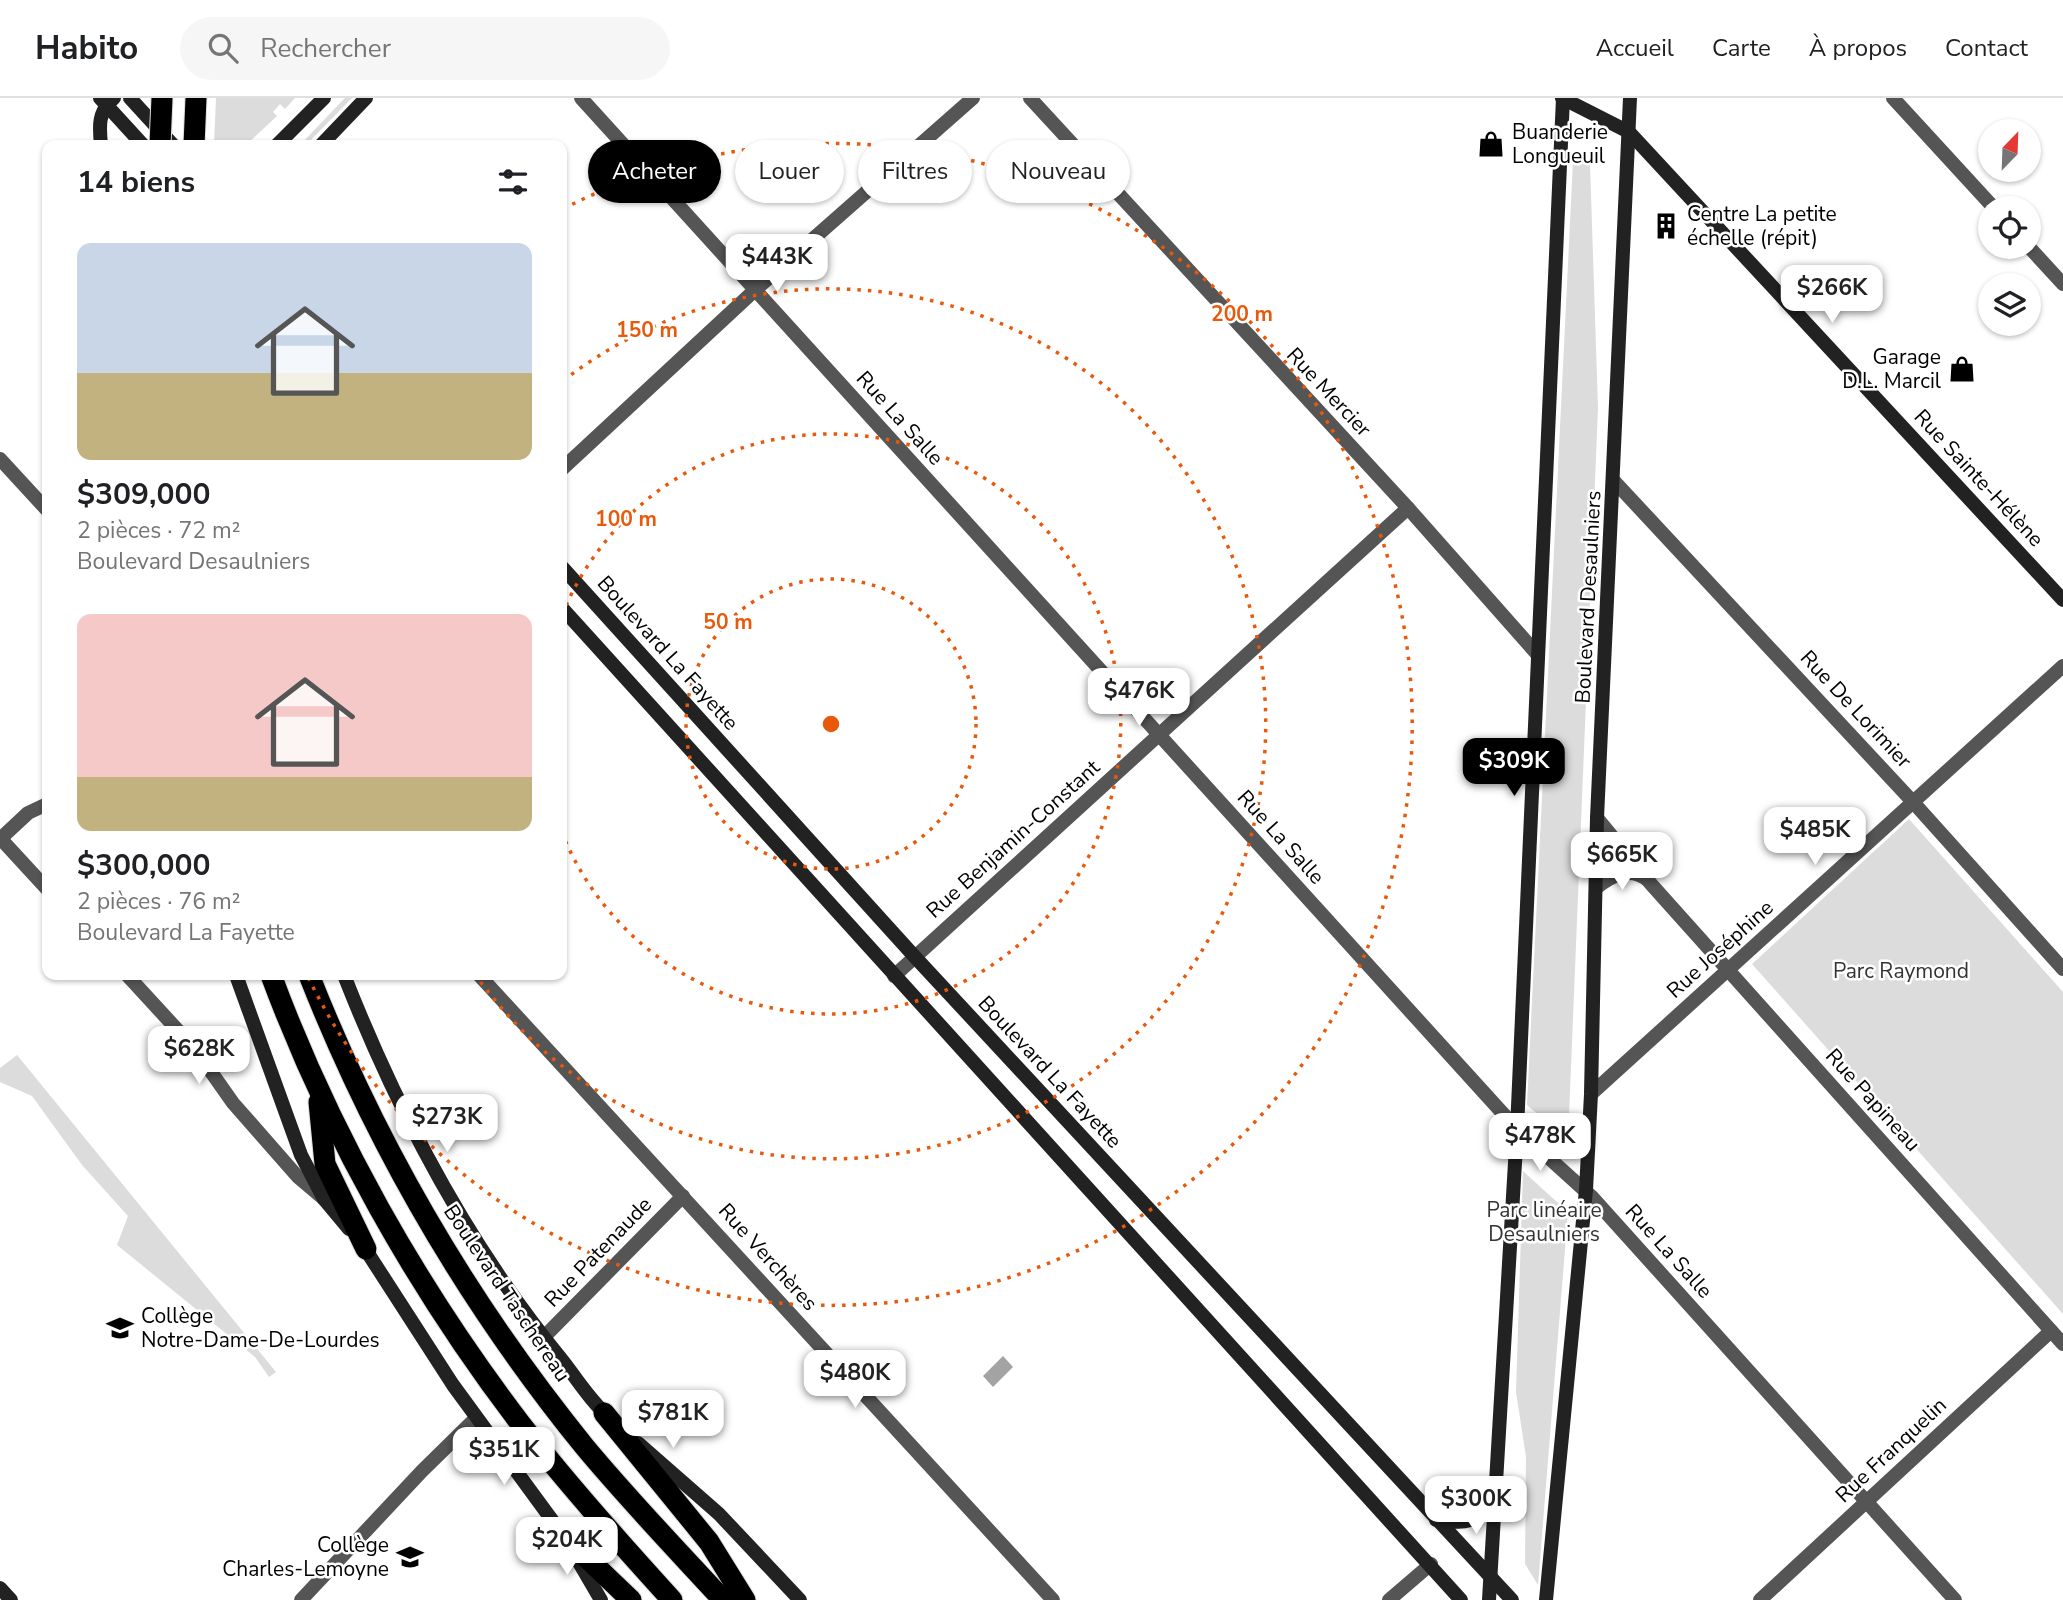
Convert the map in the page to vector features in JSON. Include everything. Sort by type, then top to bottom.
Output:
[{"type":"highway","points":[[160,140],[162,98]]},
{"type":"highway","points":[[194,140],[196,98]]},
{"type":"highway","points":[[273,980],[317,1086],[388,1223],[472,1357],[544,1453],[596,1516],[672,1600]]},
{"type":"highway","name":"Boulevard Taschereau","points":[[311,980],[385,1142],[429,1222],[484,1309],[535,1382],[593,1456],[723,1600]]},
{"type":"highway","points":[[317,1086],[325,1164],[366,1249]]},
{"type":"highway","points":[[604,1413],[709,1542],[745,1600]]},
{"type":"highway","points":[[563,1535],[631,1600]]},
{"type":"street","points":[[130,98],[168,140]]},
{"type":"street","points":[[282,140],[324,98]]},
{"type":"street","points":[[325,140],[366,98]]},
{"type":"street","name":"Rue La Salle","points":[[581,98],[1517,1129],[1586,1191],[1955,1600]]},
{"type":"street","points":[[567,464],[755,290],[973,98]]},
{"type":"street","name":"Rue Mercier","points":[[1030,98],[1408,508],[1538,655]]},
{"type":"street","points":[[1489,1600],[1517,1129],[1562,98]]},
{"type":"street","name":"Rue Sainte-Hélène","points":[[1562,98],[1629,132],[2063,600]]},
{"type":"street","name":"Boulevard Desaulniers","points":[[1546,1600],[1586,1191],[1591,1094],[1597,818],[1630,98]]},
{"type":"street","points":[[1893,98],[1983,196]]},
{"type":"street","points":[[101,140],[100,117],[107,100],[139,140]]},
{"type":"street","points":[[2040,259],[2063,284]]},
{"type":"street","points":[[0,459],[42,505]]},
{"type":"street","name":"Rue De Lorimier","points":[[1614,481],[1913,802],[2063,969]]},
{"type":"street","name":"Rue Benjamin-Constant","points":[[894,976],[1408,508]]},
{"type":"street","name":"Boulevard La Fayette","points":[[567,573],[915,957],[1512,1600]]},
{"type":"street","points":[[567,614],[1461,1600]]},
{"type":"street","name":"Rue Joséphine","points":[[1591,1094],[2063,666]]},
{"type":"street","points":[[42,806],[28,813],[0,839],[42,884]]},
{"type":"street","name":"Rue Papineau","points":[[1597,818],[1651,884],[2063,1344]]},
{"type":"street","points":[[1596,888],[1610,876],[1627,873],[1645,877],[1651,884]]},
{"type":"street","points":[[132,980],[195,1049],[233,1103],[298,1177],[324,1199],[366,1249],[430,1352],[563,1535],[601,1600]]},
{"type":"street","points":[[238,980],[298,1149],[324,1199]]},
{"type":"street","name":"Boulevard Taschereau","points":[[346,980],[373,1046],[425,1150],[491,1264],[520,1307],[604,1413],[719,1514],[800,1600]]},
{"type":"street","name":"Rue Verchères","points":[[484,980],[1053,1600]]},
{"type":"street","name":"Rue Patenaude","points":[[543,1338],[683,1196]]},
{"type":"street","name":"Rue Franquelin","points":[[1760,1600],[2051,1331]]},
{"type":"street","points":[[302,1600],[422,1471],[476,1418]]},
{"type":"street","points":[[1436,1520],[1463,1523],[1476,1519],[1496,1498]]},
{"type":"street","points":[[1389,1600],[1431,1564]]},
{"type":"street","points":[[0,1588],[11,1600]]},
{"type":"green space","points":[[216,98],[295,98],[285,109],[280,104],[273,112],[277,116],[251,140],[214,140]]},
{"type":"green space","points":[[345,98],[352,98],[311,140],[305,140]]},
{"type":"green space","name":"Parc linéaire Desaulniers","points":[[1573,161],[1590,164],[1598,408],[1568,1140],[1527,1105]]},
{"type":"green space","name":"Parc Raymond","points":[[1909,819],[2063,992],[2063,1314],[1752,964]]},
{"type":"green space","points":[[17,1055],[276,1372],[269,1377],[255,1357],[117,1245],[128,1216],[82,1165],[32,1096],[0,1082],[0,1068]]},
{"type":"green space","name":"Parc linéaire Desaulniers","points":[[1523,1171],[1568,1212],[1538,1585],[1525,1564],[1526,1457],[1516,1392]]},
{"type":"shaded area","points":[[1003,1356],[1013,1367],[993,1387],[983,1376]]},
{"type":"place","name":"Buanderie Longueuil","points":[[1491,144]]},
{"type":"place","name":"Centre La petite échelle (répit)","points":[[1666,226]]},
{"type":"place","name":"Garage D.L. Marcil","points":[[1962,369]]},
{"type":"place","name":"Collège Notre-Dame-De-Lourdes","points":[[120,1328]]},
{"type":"place","name":"Collège Charles-Lemoyne","points":[[410,1557]]}]
